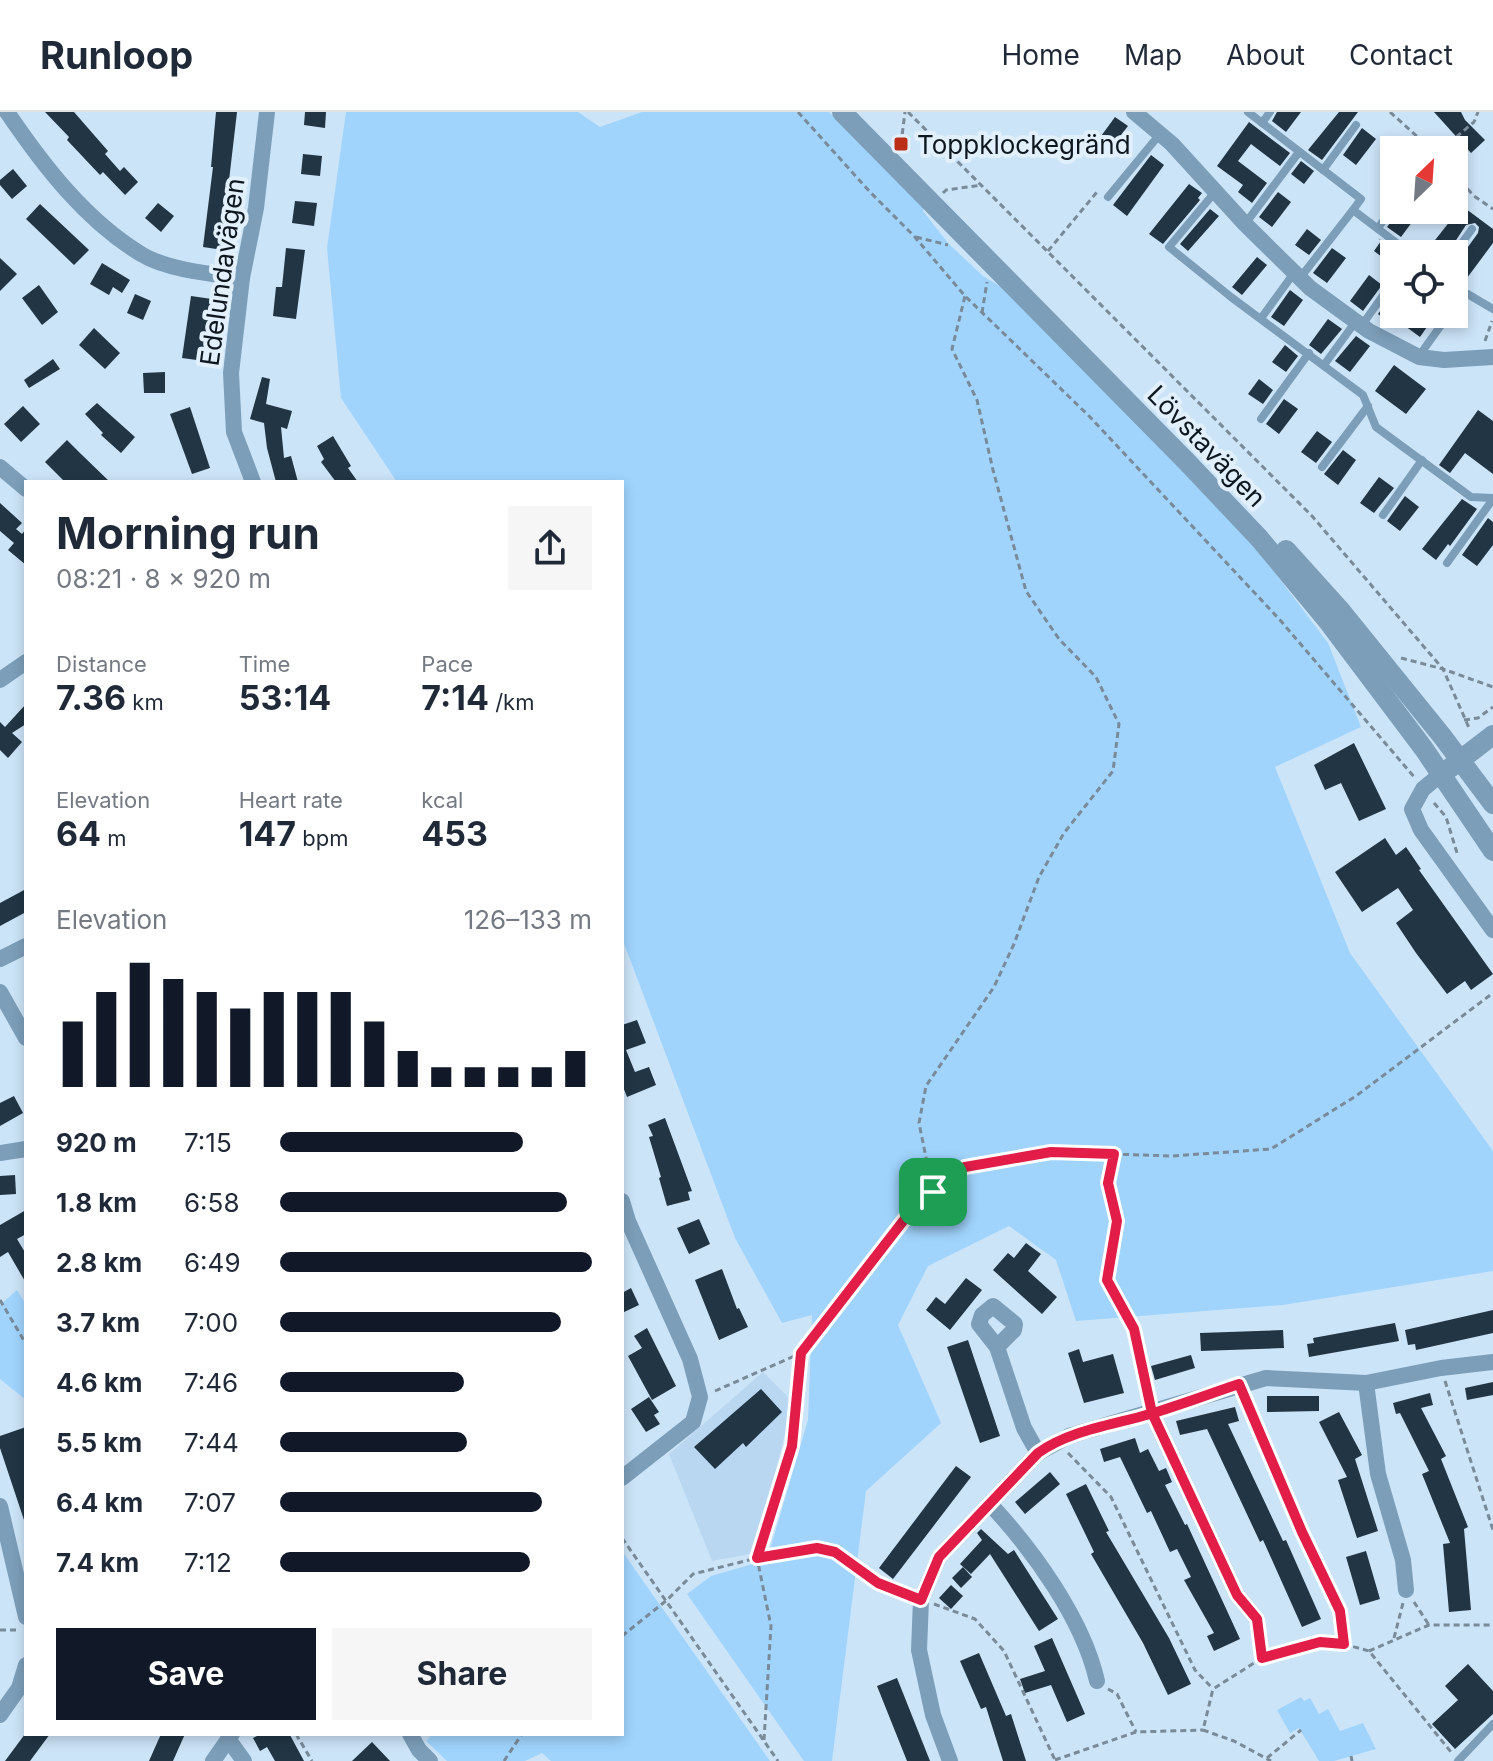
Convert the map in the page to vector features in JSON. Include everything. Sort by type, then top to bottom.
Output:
[{"type":"street","points":[[7,112],[29,144],[85,210],[142,255],[196,273],[242,278]]},
{"type":"street","name":"Edelundavägen","points":[[252,480],[234,432],[231,373],[267,112]]},
{"type":"street","name":"Lövstavägen","points":[[842,112],[1259,538],[1327,620],[1493,851]]},
{"type":"street","name":"Lövstavägen","points":[[859,112],[1269,532],[1341,611],[1493,804]]},
{"type":"street","points":[[1134,112],[1160,134],[1297,275],[1359,324],[1419,357],[1444,360],[1486,358]]},
{"type":"street","points":[[0,467],[24,487]]},
{"type":"street","points":[[0,680],[24,663]]},
{"type":"street","points":[[1486,741],[1423,789],[1412,809],[1421,830],[1493,930]]},
{"type":"street","points":[[0,959],[24,947]]},
{"type":"street","points":[[0,992],[24,1034]]},
{"type":"street","points":[[0,1153],[24,1149]]},
{"type":"street","points":[[624,1208],[690,1359],[700,1397],[693,1422],[624,1476]]},
{"type":"street","points":[[997,1347],[1024,1428],[1038,1453]]},
{"type":"street","points":[[950,1761],[933,1715],[919,1650],[921,1600],[939,1557],[1038,1453],[1056,1442],[1266,1378],[1366,1383],[1441,1368],[1493,1362]]},
{"type":"street","points":[[1366,1383],[1378,1474],[1403,1560],[1406,1590]]},
{"type":"street","points":[[1152,1413],[1237,1595],[1257,1619]]},
{"type":"street","points":[[990,1504],[1023,1539],[1057,1592],[1092,1657],[1097,1681]]},
{"type":"street","points":[[0,1506],[24,1608]]},
{"type":"street","points":[[0,1715],[19,1688],[24,1672]]},
{"type":"street","points":[[213,1761],[230,1736],[244,1761]]},
{"type":"street","points":[[411,1736],[430,1761]]},
{"type":"lane","points":[[1248,112],[1361,199],[1262,317]]},
{"type":"lane","points":[[1262,123],[1270,112]]},
{"type":"lane","points":[[1323,170],[1356,125]]},
{"type":"lane","points":[[1108,197],[1160,134]]},
{"type":"lane","points":[[1245,224],[1299,152]]},
{"type":"lane","points":[[1216,192],[1169,247],[1363,395],[1376,427],[1471,497],[1493,498]]},
{"type":"lane","points":[[1353,210],[1393,240]]},
{"type":"lane","points":[[1378,228],[1381,224]]},
{"type":"lane","points":[[1464,240],[1472,229]]},
{"type":"lane","points":[[1468,295],[1493,309]]},
{"type":"lane","points":[[1324,365],[1380,298]]},
{"type":"lane","points":[[1419,357],[1439,328]]},
{"type":"lane","points":[[1261,419],[1309,353]]},
{"type":"lane","points":[[1322,467],[1368,406]]},
{"type":"lane","points":[[1383,515],[1422,460]]},
{"type":"lane","points":[[1447,563],[1493,498]]},
{"type":"lane","points":[[1458,1761],[1493,1724]]},
{"type":"path","points":[[798,112],[914,236],[965,296],[1090,417],[1280,620],[1404,763],[1446,817]]},
{"type":"path","points":[[901,144],[907,112]]},
{"type":"path","points":[[907,112],[1312,516],[1443,669],[1464,720],[1486,741]]},
{"type":"path","points":[[1390,112],[1417,136]]},
{"type":"path","points":[[1458,136],[1474,122],[1478,112]]},
{"type":"path","points":[[946,190],[982,185]]},
{"type":"path","points":[[1468,189],[1493,209]]},
{"type":"path","points":[[914,236],[955,245]]},
{"type":"path","points":[[982,313],[988,278]]},
{"type":"path","points":[[933,1192],[919,1123],[926,1086],[994,987],[1039,877],[1064,833],[1113,771],[1119,724],[1096,677],[1059,639],[1026,591],[977,400],[952,349],[965,296]]},
{"type":"path","points":[[1486,358],[1493,318]]},
{"type":"path","points":[[1397,657],[1493,687]]},
{"type":"path","points":[[1464,720],[1478,718],[1493,707]]},
{"type":"path","points":[[700,1397],[801,1353],[914,1207],[965,1167],[1051,1152],[1172,1156],[1271,1149],[1356,1096],[1493,993]]},
{"type":"path","points":[[1114,1154],[1108,1183],[1117,1221],[1107,1280],[1134,1329],[1152,1413]]},
{"type":"path","points":[[0,1300],[24,1341]]},
{"type":"path","points":[[764,1740],[771,1626],[757,1558],[792,1446],[801,1353]]},
{"type":"path","points":[[1441,1368],[1493,1530]]},
{"type":"path","points":[[1239,1384],[1302,1532],[1340,1611],[1344,1644]]},
{"type":"path","points":[[1056,1442],[1111,1497],[1195,1670],[1213,1689]]},
{"type":"path","points":[[624,1541],[778,1761]]},
{"type":"path","points":[[624,1634],[667,1600],[693,1574],[757,1558],[817,1548],[835,1552],[878,1583],[975,1619],[1004,1651],[1055,1760],[1136,1732],[1203,1730],[1234,1741],[1269,1760],[1301,1730]]},
{"type":"path","points":[[1406,1590],[1429,1625]]},
{"type":"path","points":[[1394,1638],[1406,1590]]},
{"type":"path","points":[[1257,1619],[1262,1658]]},
{"type":"path","points":[[1369,1651],[1429,1625],[1493,1625]]},
{"type":"path","points":[[0,1630],[24,1629]]},
{"type":"path","points":[[1203,1730],[1213,1689],[1262,1658],[1320,1642],[1344,1644],[1369,1651],[1458,1761]]},
{"type":"path","points":[[1097,1681],[1117,1694],[1136,1732]]},
{"type":"path","points":[[297,1736],[312,1761]]},
{"type":"path","points":[[504,1761],[521,1736]]},
{"type":"shaded area","points":[[346,112],[578,112],[600,127],[642,112],[829,112],[924,206],[923,211],[948,243],[983,276],[1008,291],[1254,545],[1328,643],[1361,727],[1275,767],[1350,953],[1493,1151],[1493,1271],[1283,1305],[1076,1321],[1056,1260],[1009,1226],[928,1266],[898,1325],[941,1423],[866,1491],[832,1761],[804,1761],[687,1594],[711,1576],[767,1560],[808,1420],[812,1315],[782,1323],[735,1238],[624,943],[624,480],[396,480],[341,398],[327,248]]},
{"type":"shaded area","points":[[17,1290],[24,1302],[24,1398],[0,1379],[0,1305]]},
{"type":"shaded area","points":[[763,1372],[793,1402],[755,1553],[712,1561],[669,1454]]},
{"type":"shaded area","points":[[624,1554],[770,1761],[551,1761],[542,1753],[525,1761],[447,1761],[426,1741],[431,1736],[624,1736]]},
{"type":"shaded area","points":[[1301,1697],[1304,1701],[1310,1698],[1319,1714],[1328,1709],[1340,1731],[1363,1723],[1376,1749],[1334,1761],[1319,1761],[1299,1728],[1290,1733],[1277,1710]]},
{"type":"building","points":[[45,112],[74,112],[108,151],[105,154],[120,171],[124,167],[138,182],[125,195],[103,172],[100,175]]},
{"type":"building","points":[[216,112],[237,112],[228,189],[231,190],[230,211],[223,250],[203,247]]},
{"type":"building","points":[[305,112],[326,112],[325,128],[304,125]]},
{"type":"building","points":[[1277,112],[1301,112],[1286,132],[1272,121]]},
{"type":"building","points":[[1339,112],[1358,112],[1322,160],[1308,150]]},
{"type":"building","points":[[1434,112],[1461,112],[1485,140],[1471,153],[1468,136],[1456,136]]},
{"type":"building","points":[[1115,117],[1128,126],[1108,152],[1096,143]]},
{"type":"building","points":[[1249,122],[1290,153],[1280,166],[1251,144],[1238,161],[1267,183],[1252,203],[1238,192],[1243,185],[1217,166]]},
{"type":"building","points":[[1362,128],[1376,139],[1356,165],[1343,155]]},
{"type":"building","points":[[303,154],[322,156],[320,176],[301,174]]},
{"type":"building","points":[[1151,155],[1164,165],[1127,216],[1113,205]]},
{"type":"building","points":[[1301,161],[1314,171],[1304,184],[1291,174]]},
{"type":"building","points":[[13,169],[27,186],[12,199],[0,185],[0,180]]},
{"type":"building","points":[[1189,184],[1202,193],[1198,198],[1200,200],[1163,244],[1149,234]]},
{"type":"building","points":[[1278,192],[1291,202],[1272,227],[1259,217]]},
{"type":"building","points":[[295,201],[317,203],[314,226],[292,223]]},
{"type":"building","points":[[158,203],[174,216],[161,232],[145,218]]},
{"type":"building","points":[[40,204],[89,250],[74,265],[26,219]]},
{"type":"building","points":[[1210,209],[1219,216],[1188,251],[1180,244]]},
{"type":"building","points":[[1468,210],[1493,229],[1493,243],[1468,277],[1468,247],[1479,227],[1475,223],[1466,225],[1456,240],[1435,240],[1448,224],[1468,224]]},
{"type":"building","points":[[1389,224],[1411,224],[1401,237],[1387,227]]},
{"type":"building","points":[[1307,229],[1321,240],[1309,255],[1295,245]]},
{"type":"building","points":[[286,248],[305,250],[296,319],[273,316],[276,287],[282,287]]},
{"type":"building","points":[[1332,248],[1346,258],[1327,283],[1313,273]]},
{"type":"building","points":[[1257,257],[1267,265],[1242,295],[1232,287]]},
{"type":"building","points":[[0,258],[17,274],[0,291]]},
{"type":"building","points":[[102,263],[130,280],[122,293],[113,287],[109,295],[90,284]]},
{"type":"building","points":[[1369,275],[1380,283],[1363,311],[1350,301]]},
{"type":"building","points":[[39,285],[58,312],[42,325],[22,298]]},
{"type":"building","points":[[1290,290],[1303,300],[1284,326],[1271,317]]},
{"type":"building","points":[[135,294],[151,301],[143,320],[127,313]]},
{"type":"building","points":[[191,296],[212,299],[204,361],[182,358]]},
{"type":"building","points":[[1328,319],[1342,329],[1321,354],[1309,345]]},
{"type":"building","points":[[94,328],[120,353],[105,369],[79,345]]},
{"type":"building","points":[[1408,328],[1426,328],[1420,337]]},
{"type":"building","points":[[1356,336],[1370,346],[1350,372],[1335,361]]},
{"type":"building","points":[[1285,345],[1298,356],[1286,372],[1272,362]]},
{"type":"building","points":[[53,359],[60,369],[29,388],[24,380]]},
{"type":"building","points":[[1394,365],[1426,389],[1406,414],[1375,391]]},
{"type":"building","points":[[165,372],[165,393],[144,393],[143,373]]},
{"type":"building","points":[[262,377],[270,379],[266,404],[292,411],[287,429],[281,427],[284,458],[291,456],[297,480],[275,480],[264,423],[250,419]]},
{"type":"building","points":[[1259,379],[1273,390],[1263,404],[1248,394]]},
{"type":"building","points":[[1284,399],[1298,409],[1279,434],[1266,424]]},
{"type":"building","points":[[97,403],[135,437],[121,453],[101,435],[103,433],[85,414]]},
{"type":"building","points":[[23,406],[40,424],[21,442],[4,424]]},
{"type":"building","points":[[190,407],[210,468],[192,474],[170,414]]},
{"type":"building","points":[[1478,410],[1493,421],[1493,474],[1465,453],[1450,473],[1439,465]]},
{"type":"building","points":[[1317,431],[1332,442],[1316,463],[1301,452]]},
{"type":"building","points":[[333,436],[357,480],[334,480],[321,462],[324,459],[317,446]]},
{"type":"building","points":[[67,440],[108,480],[63,480],[45,462]]},
{"type":"building","points":[[1343,450],[1356,460],[1338,485],[1324,474]]},
{"type":"building","points":[[1379,477],[1394,488],[1374,513],[1360,503]]},
{"type":"building","points":[[1405,496],[1419,507],[1400,531],[1387,521]]},
{"type":"building","points":[[1462,499],[1477,509],[1436,560],[1422,549]]},
{"type":"building","points":[[0,503],[22,523],[16,529],[22,534],[24,532],[24,563],[8,550],[14,543],[0,531]]},
{"type":"building","points":[[1488,518],[1493,522],[1493,545],[1477,566],[1462,555]]},
{"type":"building","points":[[24,706],[24,725],[12,733],[22,742],[8,758],[0,750],[0,722],[5,727]]},
{"type":"building","points":[[1354,743],[1386,809],[1359,821],[1341,783],[1325,790],[1314,765]]},
{"type":"building","points":[[1385,838],[1396,855],[1406,847],[1493,974],[1471,990],[1465,981],[1447,994],[1416,953],[1396,923],[1413,910],[1398,888],[1362,912],[1335,872]]},
{"type":"building","points":[[24,890],[24,913],[0,926],[0,903]]},
{"type":"building","points":[[637,1020],[646,1043],[626,1050],[635,1072],[649,1067],[656,1085],[627,1097],[624,1089],[624,1024]]},
{"type":"building","points":[[14,1096],[23,1113],[0,1126],[0,1103]]},
{"type":"building","points":[[665,1118],[692,1191],[688,1192],[690,1200],[667,1206],[648,1125]]},
{"type":"building","points":[[15,1175],[16,1194],[0,1195],[0,1176]]},
{"type":"building","points":[[24,1211],[24,1235],[17,1239],[24,1251],[24,1280],[8,1252],[0,1257],[0,1225]]},
{"type":"building","points":[[699,1219],[710,1244],[689,1254],[677,1228]]},
{"type":"building","points":[[1026,1243],[1041,1254],[1028,1271],[1057,1297],[1042,1314],[993,1270],[1008,1253],[1014,1258]]},
{"type":"building","points":[[722,1269],[737,1309],[748,1327],[719,1340],[695,1280]]},
{"type":"building","points":[[966,1278],[982,1290],[950,1330],[926,1310],[936,1297],[945,1304]]},
{"type":"building","points":[[631,1288],[639,1305],[624,1312],[624,1292]]},
{"type":"building","points":[[1493,1310],[1493,1333],[1416,1350],[1415,1344],[1408,1345],[1405,1330]]},
{"type":"building","points":[[1395,1323],[1399,1341],[1309,1357],[1307,1344],[1314,1343],[1313,1338]]},
{"type":"building","points":[[647,1328],[676,1386],[652,1400],[628,1356],[642,1348],[634,1336]]},
{"type":"building","points":[[1283,1330],[1284,1348],[1201,1351],[1200,1333]]},
{"type":"building","points":[[968,1340],[1000,1436],[980,1443],[947,1347]]},
{"type":"building","points":[[1079,1349],[1083,1362],[1113,1354],[1124,1393],[1084,1403],[1068,1353]]},
{"type":"building","points":[[1191,1355],[1195,1368],[1155,1380],[1151,1366]]},
{"type":"building","points":[[1493,1382],[1493,1395],[1467,1400],[1465,1388]]},
{"type":"building","points":[[761,1389],[782,1412],[746,1447],[743,1443],[715,1469],[694,1447]]},
{"type":"building","points":[[1430,1393],[1433,1405],[1421,1408],[1446,1456],[1441,1459],[1468,1527],[1464,1529],[1471,1610],[1449,1612],[1443,1544],[1450,1543],[1422,1474],[1429,1471],[1400,1413],[1396,1414],[1393,1403]]},
{"type":"building","points":[[1267,1396],[1319,1396],[1319,1411],[1267,1412]]},
{"type":"building","points":[[649,1397],[659,1412],[654,1415],[660,1424],[646,1432],[631,1409]]},
{"type":"building","points":[[1235,1407],[1239,1421],[1228,1424],[1283,1541],[1286,1540],[1321,1619],[1302,1627],[1263,1540],[1260,1542],[1207,1429],[1180,1435],[1176,1421]]},
{"type":"building","points":[[1339,1412],[1362,1455],[1355,1459],[1378,1531],[1357,1538],[1338,1480],[1347,1477],[1319,1422]]},
{"type":"building","points":[[24,1428],[24,1520],[0,1448],[0,1436]]},
{"type":"building","points":[[1135,1438],[1140,1453],[1148,1449],[1159,1471],[1166,1468],[1172,1482],[1165,1485],[1187,1524],[1240,1639],[1214,1651],[1207,1636],[1214,1633],[1184,1580],[1191,1577],[1177,1549],[1170,1552],[1120,1457],[1104,1462],[1100,1449]]},
{"type":"building","points":[[956,1466],[971,1477],[893,1579],[879,1568]]},
{"type":"building","points":[[1050,1472],[1060,1484],[1025,1514],[1015,1502]]},
{"type":"building","points":[[1086,1484],[1109,1531],[1106,1532],[1169,1638],[1191,1684],[1168,1695],[1143,1643],[1091,1554],[1094,1552],[1066,1494]]},
{"type":"building","points":[[981,1529],[1008,1554],[1014,1550],[1058,1619],[1039,1631],[990,1554],[971,1574],[960,1564],[982,1540],[977,1533]]},
{"type":"building","points":[[1366,1551],[1380,1599],[1360,1605],[1346,1557]]},
{"type":"building","points":[[963,1567],[972,1577],[961,1588],[952,1578]]},
{"type":"building","points":[[951,1585],[963,1596],[951,1609],[939,1598]]},
{"type":"building","points":[[1052,1638],[1085,1714],[1067,1722],[1051,1685],[1025,1693],[1020,1679],[1045,1671],[1034,1646]]},
{"type":"building","points":[[979,1653],[1006,1716],[1011,1714],[1026,1761],[1003,1761],[986,1707],[981,1709],[960,1661]]},
{"type":"building","points":[[1468,1664],[1493,1691],[1493,1714],[1455,1749],[1432,1724],[1458,1700],[1445,1686]]},
{"type":"building","points":[[897,1678],[930,1761],[907,1761],[877,1686]]},
{"type":"building","points":[[24,1735],[49,1736],[30,1761],[5,1761]]},
{"type":"building","points":[[160,1736],[184,1736],[173,1761],[149,1761]]},
{"type":"building","points":[[291,1736],[304,1761],[275,1761],[267,1747],[260,1751],[253,1738]]},
{"type":"building","points":[[372,1742],[390,1761],[352,1761]]},
{"type":"place","name":"Toppklockegränd","points":[[901,144]]},
{"type":"route","points":[[933,1192],[914,1207],[801,1353],[792,1446],[757,1558],[817,1548],[835,1552],[878,1583],[921,1600],[939,1557],[1049,1445],[1069,1436],[1152,1413],[1239,1384],[1302,1532],[1340,1611],[1344,1644],[1320,1642],[1262,1658],[1257,1619],[1237,1595],[1152,1413],[1134,1329],[1107,1280],[1117,1221],[1108,1183],[1114,1154],[1051,1152],[965,1167],[933,1192]]}]
